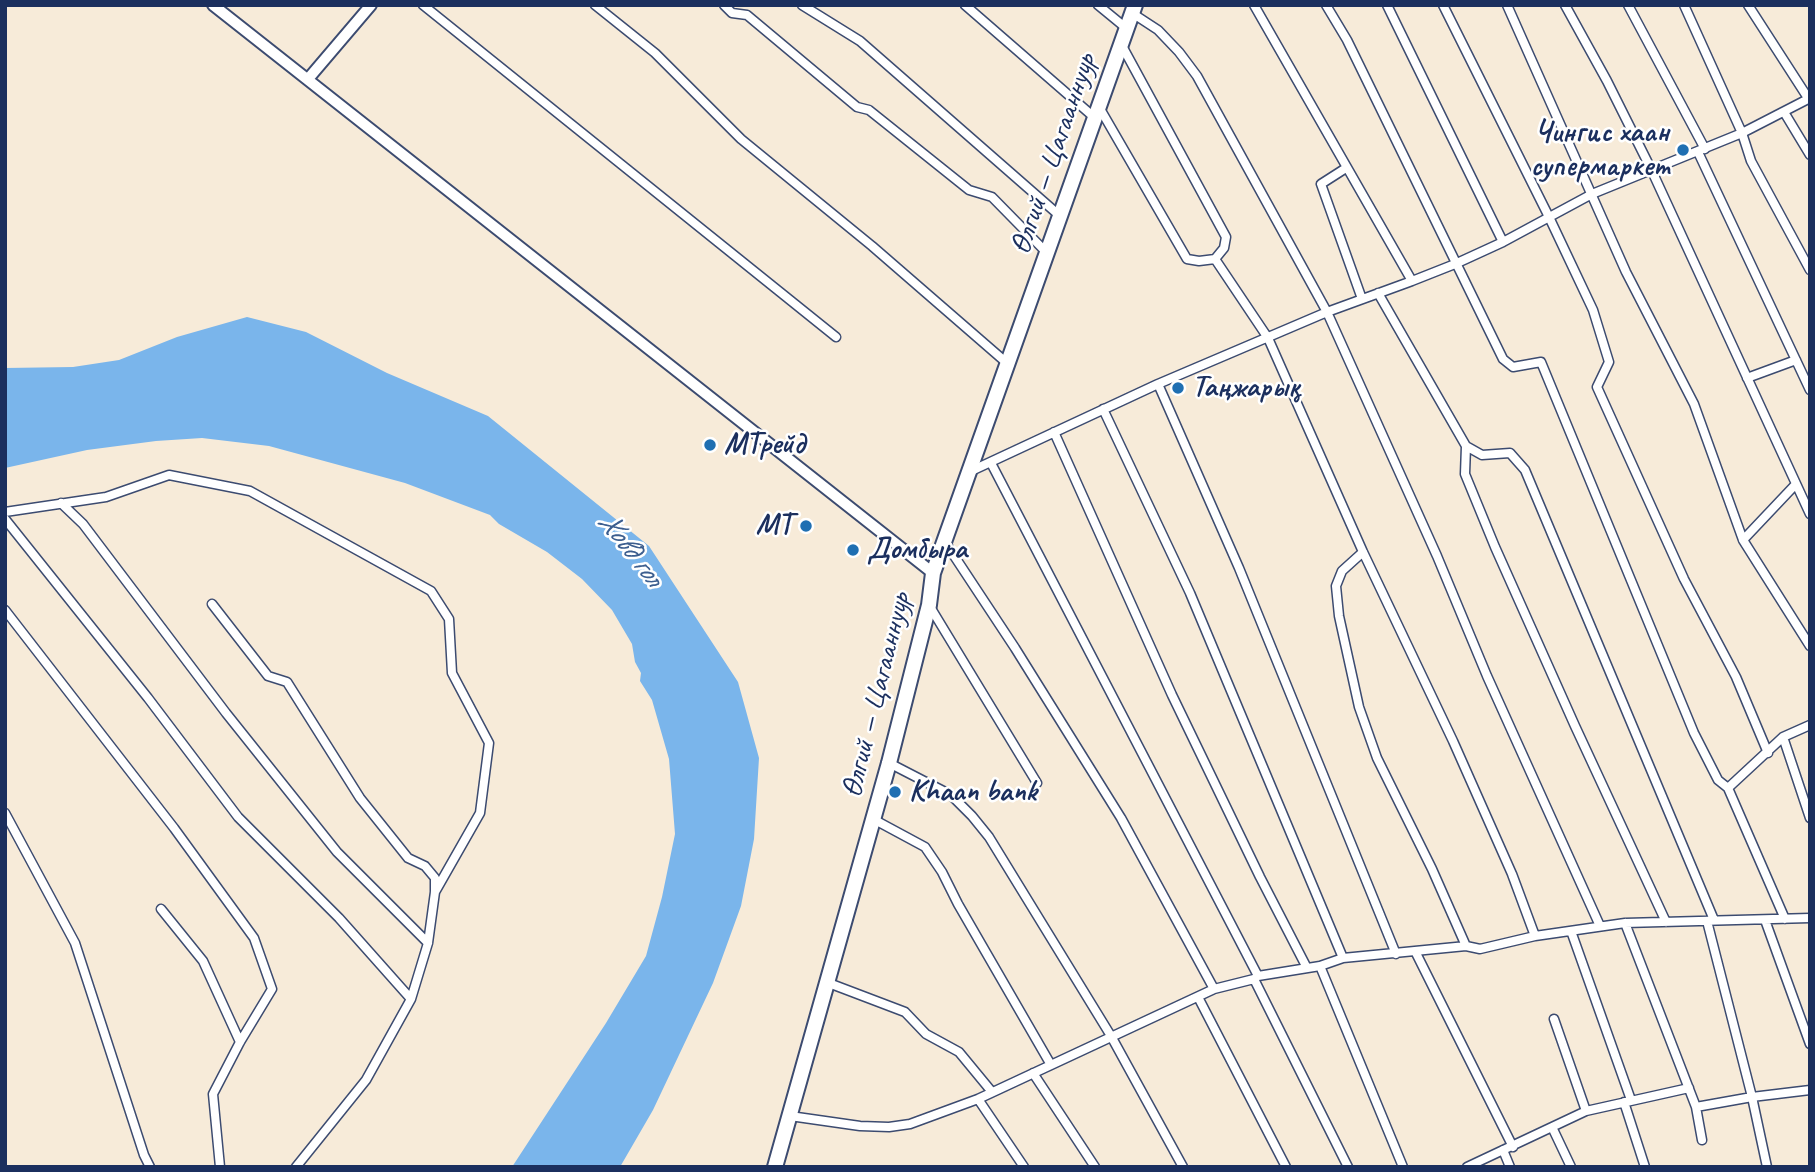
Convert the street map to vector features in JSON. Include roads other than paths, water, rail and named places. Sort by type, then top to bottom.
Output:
[{"type":"highway","name":"Өлгий — Цагааннуур","points":[[775,1167],[889,763],[929,606],[933,573],[1133,9]]},
{"type":"street","points":[[213,5],[933,573]]},
{"type":"street","points":[[308,79],[371,5]]},
{"type":"street","points":[[423,5],[836,337]]},
{"type":"street","points":[[595,5],[655,54],[741,139],[872,246],[1008,364]]},
{"type":"street","points":[[724,5],[732,13],[747,15],[857,107],[869,110],[969,190],[992,197],[1047,253]]},
{"type":"street","points":[[802,5],[860,41],[1060,216]]},
{"type":"street","points":[[965,5],[974,8],[1097,112],[1187,258],[1199,261],[1215,259],[1224,248],[1226,237],[1121,44]]},
{"type":"street","points":[[1098,5],[1126,28]]},
{"type":"street","points":[[1254,5],[1412,281]]},
{"type":"street","points":[[1326,5],[1347,40],[1503,359],[1513,367],[1541,362],[1694,733],[1718,780],[1728,788],[1785,919]]},
{"type":"street","points":[[1387,5],[1503,242]]},
{"type":"street","points":[[1443,5],[1593,310],[1609,362],[1597,387],[1684,579],[1736,677],[1768,753]]},
{"type":"street","points":[[1507,5],[1626,272],[1695,404],[1743,540],[1810,646]]},
{"type":"street","points":[[1564,5],[1607,81],[1651,169],[1810,514]]},
{"type":"street","points":[[1628,5],[1702,150],[1810,390]]},
{"type":"street","points":[[1684,5],[1742,133],[1751,162],[1810,270]]},
{"type":"street","points":[[970,472],[1158,384],[1327,312],[1455,264],[1503,242],[1592,194],[1742,133],[1809,98],[1748,5]]},
{"type":"street","points":[[1133,9],[1179,52],[1196,76],[1327,312],[1437,556],[1492,689],[1600,926]]},
{"type":"street","points":[[1784,112],[1810,155]]},
{"type":"street","points":[[1346,168],[1321,184],[1362,299]]},
{"type":"street","points":[[1215,259],[1268,338],[1363,552],[1513,874],[1535,936]]},
{"type":"street","points":[[1378,293],[1466,446],[1482,455],[1510,453],[1525,470],[1694,869],[1710,920],[1767,1167]]},
{"type":"street","points":[[1747,378],[1796,360]]},
{"type":"street","points":[[1158,384],[1239,568],[1396,954]]},
{"type":"street","points":[[1103,409],[1190,593],[1343,958]]},
{"type":"street","points":[[1054,432],[1172,695],[1307,968]]},
{"type":"street","points":[[1466,446],[1465,474],[1495,547],[1666,922]]},
{"type":"street","points":[[991,463],[1256,977],[1348,1167]]},
{"type":"street","points":[[5,512],[106,497],[169,475],[250,491],[431,591],[449,619],[452,673],[489,743],[480,813],[435,891]]},
{"type":"street","points":[[1743,540],[1796,484]]},
{"type":"street","points":[[61,503],[83,524],[226,713],[337,852],[428,943]]},
{"type":"street","points":[[5,519],[148,698],[238,817],[339,918],[411,999]]},
{"type":"street","points":[[945,542],[1121,818],[1214,989]]},
{"type":"street","points":[[1363,552],[1342,571],[1336,586],[1339,617],[1359,707],[1377,758],[1432,869],[1466,946]]},
{"type":"street","points":[[212,604],[268,676],[287,682],[360,798],[408,858],[425,866],[435,878],[428,943],[411,999],[366,1080],[296,1167]]},
{"type":"street","points":[[929,606],[1037,783]]},
{"type":"street","points":[[5,610],[174,828],[254,938],[272,989],[213,1094],[219,1167]]},
{"type":"street","points":[[1728,788],[1783,737],[1810,725]]},
{"type":"street","points":[[1783,737],[1810,818]]},
{"type":"street","points":[[889,763],[951,795],[989,837],[1111,1036],[1183,1167]]},
{"type":"street","points":[[5,813],[75,943],[150,1167]]},
{"type":"street","points":[[873,819],[925,847],[942,872],[1051,1065]]},
{"type":"street","points":[[162,909],[203,961],[240,1042]]},
{"type":"street","points":[[790,1116],[860,1126],[889,1127],[910,1124],[978,1099],[1214,989],[1256,977],[1320,966],[1343,958],[1416,953],[1466,946],[1480,949],[1535,936],[1625,923],[1810,918]]},
{"type":"street","points":[[1765,920],[1810,1044]]},
{"type":"street","points":[[1625,923],[1696,1107],[1702,1140]]},
{"type":"street","points":[[1571,932],[1628,1101],[1645,1167]]},
{"type":"street","points":[[1416,953],[1508,1148],[1510,1167]]},
{"type":"street","points":[[1320,966],[1403,1167]]},
{"type":"street","points":[[826,982],[905,1012],[926,1034],[959,1052],[992,1092]]},
{"type":"street","points":[[1198,997],[1286,1167]]},
{"type":"street","points":[[1554,1019],[1586,1111]]},
{"type":"street","points":[[1033,1073],[1095,1167]]},
{"type":"street","points":[[1467,1167],[1586,1111],[1689,1088]]},
{"type":"street","points":[[1696,1107],[1810,1090]]},
{"type":"street","points":[[978,1099],[1024,1167]]},
{"type":"street","points":[[1552,1127],[1571,1167]]},
{"type":"water","name":"Ховд гол","points":[[247,317],[306,332],[387,373],[488,416],[649,546],[738,682],[759,758],[754,839],[741,906],[713,983],[653,1110],[620,1167],[512,1167],[606,1023],[646,956],[675,834],[669,759],[652,700],[640,681],[641,673],[635,662],[632,644],[612,610],[582,579],[547,552],[499,524],[490,515],[405,483],[269,446],[202,438],[156,441],[87,450],[5,468],[5,368],[73,367],[119,360],[177,337]]},
{"type":"place","name":"Чингис хаан супермаркет","points":[[1683,150]]},
{"type":"place","name":"Таңжарық","points":[[1178,388]]},
{"type":"place","name":"MTрейд","points":[[710,445]]},
{"type":"place","name":"МТ","points":[[806,526]]},
{"type":"place","name":"Домбыра","points":[[853,550]]},
{"type":"place","name":"Khaan bank","points":[[895,792]]}]
